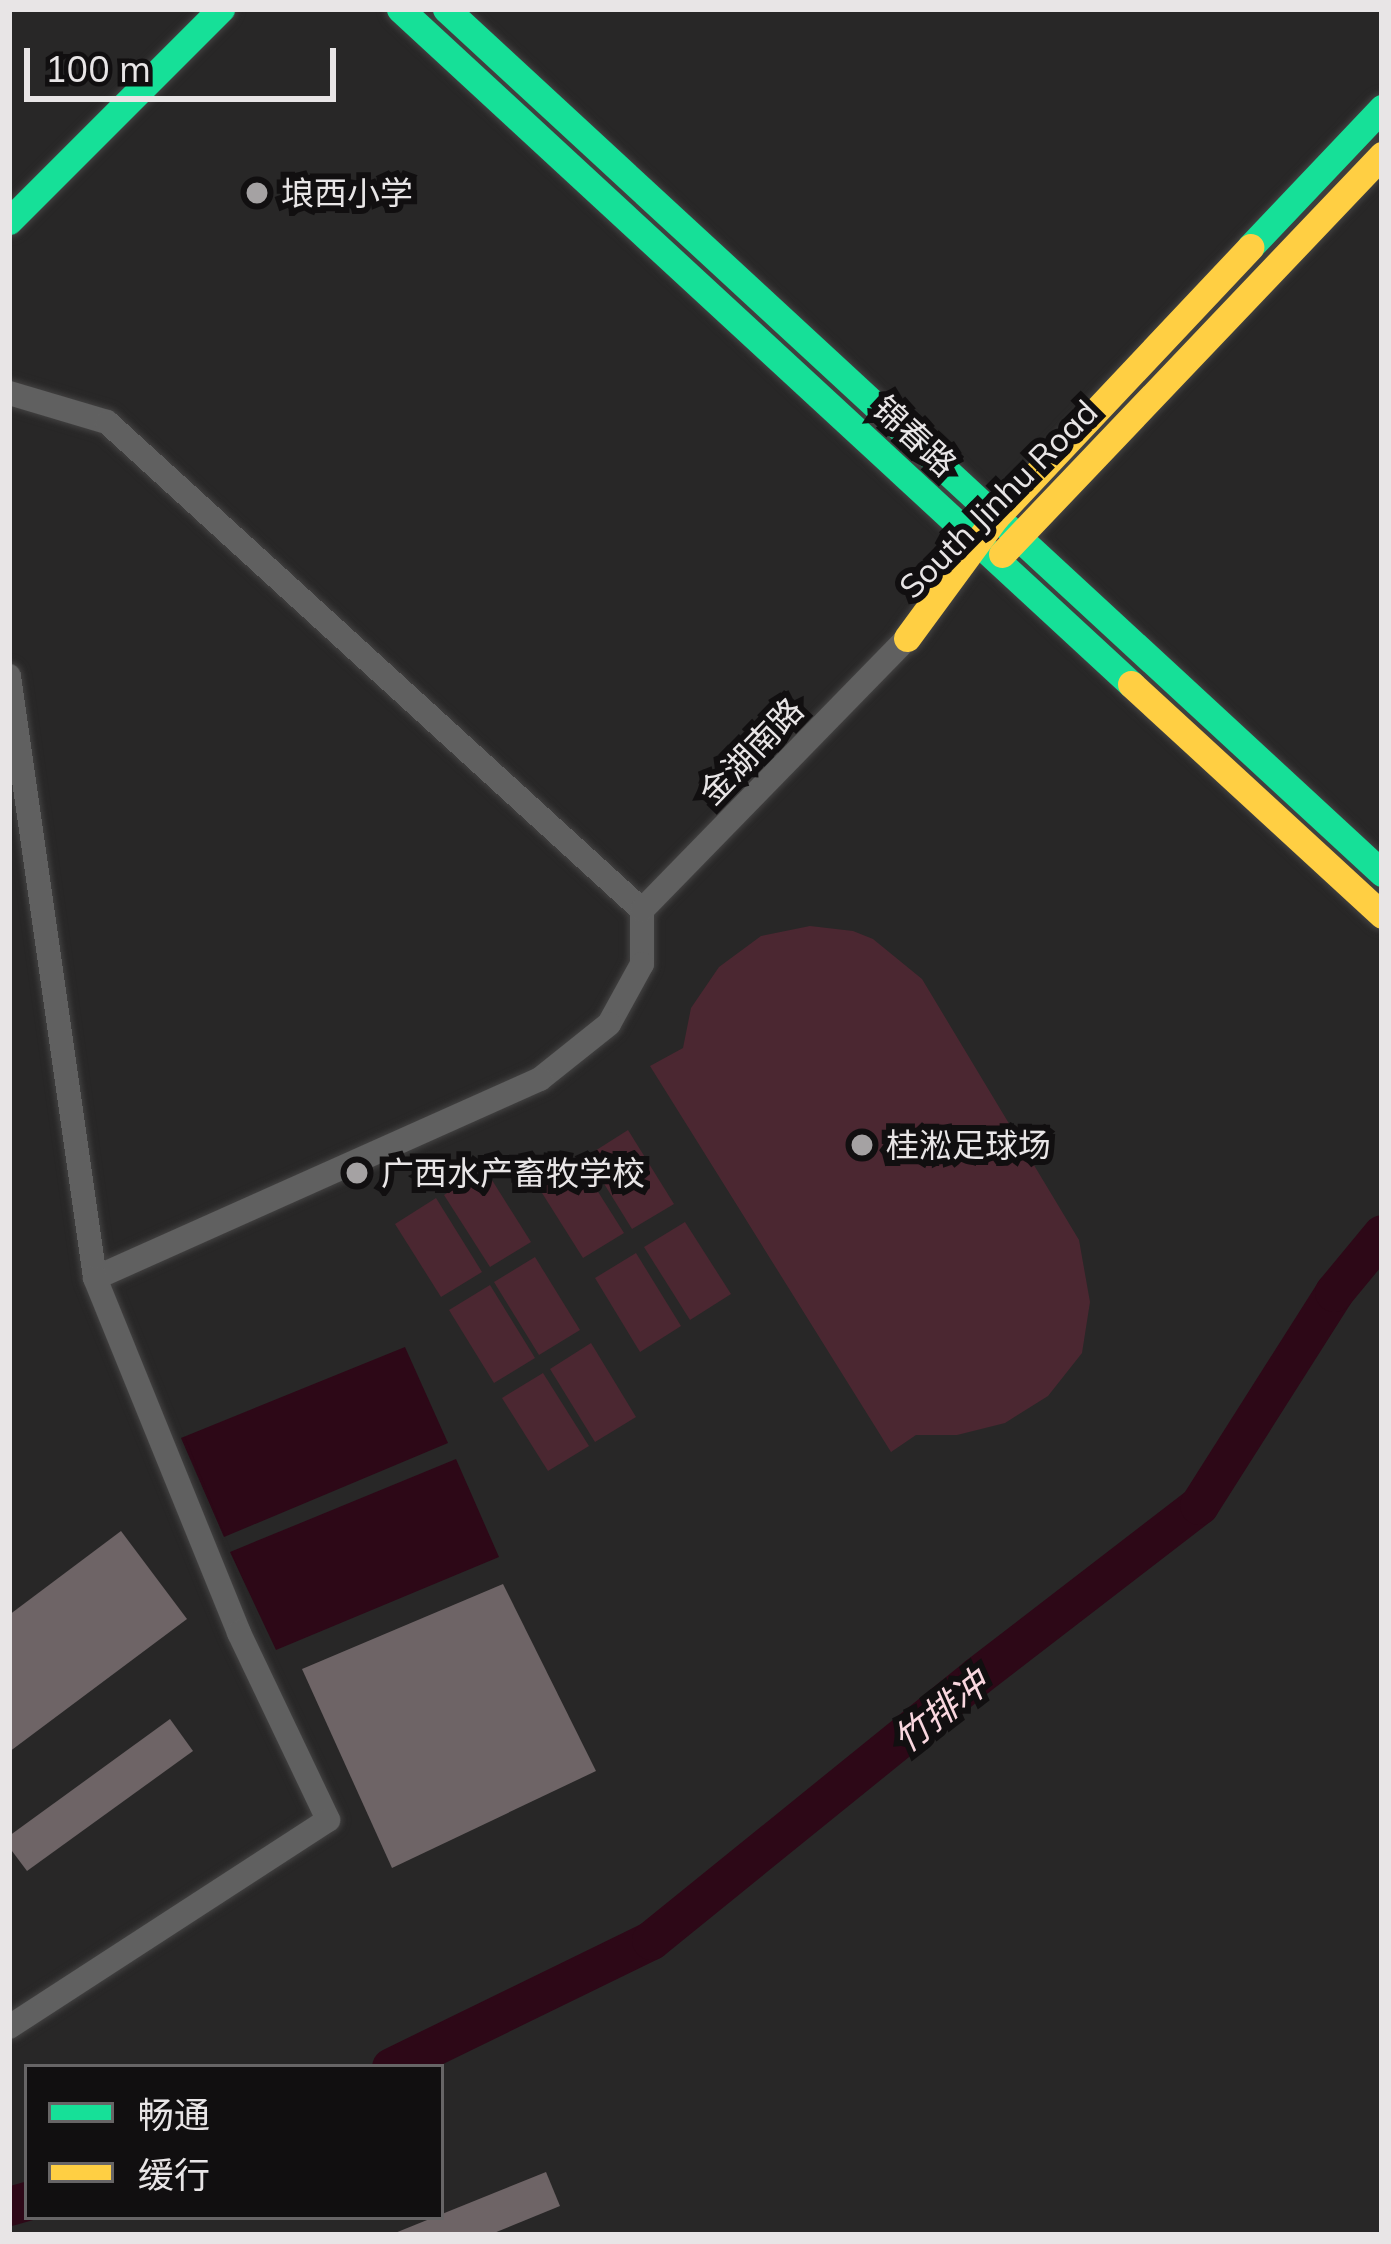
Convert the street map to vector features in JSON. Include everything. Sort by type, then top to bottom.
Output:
[{"type":"main road","points":[[9,221],[221,9]]},
{"type":"main road","name":"锦春路","points":[[400,9],[1382,915]]},
{"type":"main road","name":"锦春路","points":[[446,9],[1018,537],[1371,846],[1382,873]]},
{"type":"main road","name":"South Jinhu Road","points":[[907,638],[986,550],[996,517],[1382,108]]},
{"type":"main road","name":"South Jinhu Road","points":[[986,550],[1018,537],[1382,154]]},
{"type":"street","points":[[9,394],[106,422],[642,910],[642,964],[609,1024],[540,1079],[95,1278]]},
{"type":"street","name":"金湖南路","points":[[642,910],[907,638]]},
{"type":"street","points":[[9,676],[95,1278],[239,1633],[328,1820],[9,2027]]},
{"type":"shaded area","name":"桂淞足球场","points":[[810,926],[853,931],[873,939],[922,979],[1079,1240],[1090,1302],[1082,1353],[1048,1396],[1005,1423],[957,1435],[916,1435],[891,1452],[650,1066],[683,1048],[691,1008],[719,967],[761,936]]},
{"type":"shaded area","points":[[628,1130],[674,1204],[632,1229],[587,1156]]},
{"type":"shaded area","points":[[578,1160],[624,1233],[583,1258],[537,1185]]},
{"type":"shaded area","points":[[485,1169],[531,1242],[490,1267],[444,1195]]},
{"type":"shaded area","points":[[436,1198],[482,1272],[441,1297],[395,1224]]},
{"type":"shaded area","points":[[685,1222],[731,1294],[690,1320],[644,1247]]},
{"type":"shaded area","points":[[636,1253],[681,1326],[640,1352],[595,1278]]},
{"type":"shaded area","points":[[535,1257],[580,1330],[539,1355],[494,1282]]},
{"type":"shaded area","points":[[490,1285],[535,1358],[494,1383],[449,1310]]},
{"type":"shaded area","points":[[591,1343],[636,1417],[595,1442],[550,1369]]},
{"type":"shaded area","points":[[405,1347],[448,1443],[224,1537],[181,1438]]},
{"type":"shaded area","points":[[543,1373],[589,1446],[548,1471],[502,1398]]},
{"type":"shaded area","points":[[456,1459],[499,1557],[276,1650],[230,1552]]},
{"type":"building","points":[[121,1531],[187,1619],[9,1752],[9,1615]]},
{"type":"building","points":[[503,1584],[596,1771],[392,1868],[302,1669]]},
{"type":"building","points":[[170,1719],[193,1751],[27,1871],[9,1847],[9,1836]]},
{"type":"building","points":[[546,2172],[560,2206],[489,2235],[390,2235],[427,2220],[444,2220],[444,2213]]},
{"type":"waterway","name":"竹排冲","points":[[397,2064],[651,1940],[977,1676],[1199,1505],[1334,1292],[1382,1234]]},
{"type":"waterway","name":"竹排冲","points":[[9,2206],[24,2202]]},
{"type":"traffic: fast","points":[[9,221],[221,9]]},
{"type":"traffic: fast","points":[[400,9],[1131,684]]},
{"type":"traffic: fast","points":[[446,9],[1382,873]]},
{"type":"traffic: fast","points":[[1250,247],[1382,108]]},
{"type":"traffic: slow","points":[[1002,554],[1382,155]]},
{"type":"traffic: slow","points":[[907,638],[996,517],[1250,247]]},
{"type":"traffic: slow","points":[[1131,684],[1382,915]]},
{"type":"place","name":"埌西小学","points":[[257,193]]},
{"type":"place","name":"桂淞足球场","points":[[862,1145]]},
{"type":"place","name":"广西水产畜牧学校","points":[[357,1173]]}]
